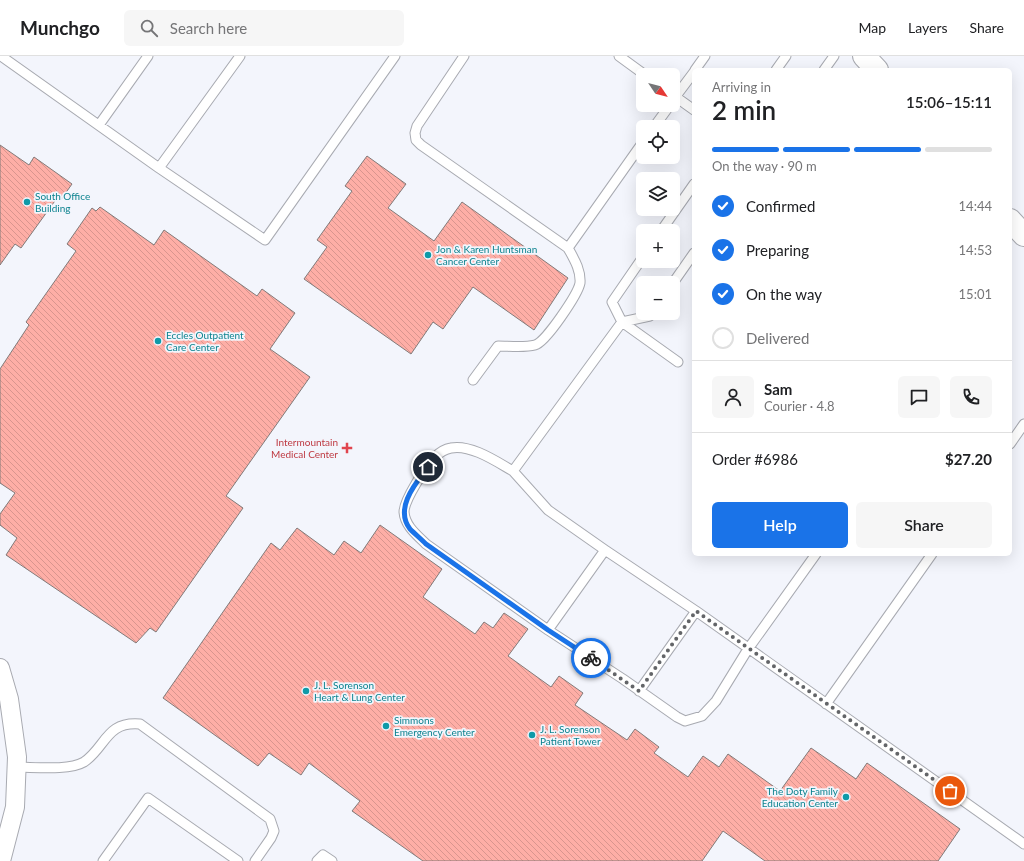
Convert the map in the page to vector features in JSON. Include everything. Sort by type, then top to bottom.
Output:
[{"type":"street","points":[[864,56],[875,68]]},
{"type":"street","points":[[1012,222],[1024,235]]},
{"type":"street","points":[[0,668],[9,699],[17,757],[15,807],[1,861]]},
{"type":"lane","points":[[1,56],[159,168],[265,240],[394,56]]},
{"type":"lane","points":[[99,125],[148,56]]},
{"type":"lane","points":[[159,168],[240,56]]},
{"type":"lane","points":[[464,56],[421,119],[415,133],[416,140],[568,248],[580,274],[580,284],[571,302],[542,342],[535,345],[498,346],[473,380]]},
{"type":"lane","points":[[619,56],[636,68]]},
{"type":"lane","points":[[697,68],[706,56]]},
{"type":"lane","points":[[777,68],[786,56]]},
{"type":"lane","points":[[825,68],[834,56]]},
{"type":"lane","points":[[680,90],[692,75]]},
{"type":"lane","points":[[680,101],[692,109]]},
{"type":"lane","points":[[568,248],[636,152]]},
{"type":"lane","points":[[666,224],[692,187]]},
{"type":"lane","points":[[678,276],[692,256]]},
{"type":"lane","points":[[636,267],[612,302],[622,322],[678,362]]},
{"type":"lane","points":[[513,471],[622,322],[636,319]]},
{"type":"lane","points":[[1012,441],[1024,424]]},
{"type":"lane","points":[[815,556],[748,649],[716,701],[702,716],[685,721],[548,630],[426,544],[409,527],[404,513],[405,505],[410,494],[435,457],[443,450],[464,448],[513,471],[548,510],[696,611],[748,649],[1024,844]]},
{"type":"lane","points":[[548,630],[605,550]]},
{"type":"lane","points":[[826,704],[931,556]]},
{"type":"lane","points":[[639,691],[696,611]]},
{"type":"lane","points":[[16,767],[71,766],[84,762],[97,750],[109,734],[123,725],[132,723],[140,724],[270,819],[274,832],[255,861]]},
{"type":"lane","points":[[103,861],[148,798],[238,861]]},
{"type":"lane","points":[[318,861],[323,855],[332,861]]},
{"type":"building","name":"South Office Building","points":[[0,145],[29,165],[34,157],[72,184],[60,201],[57,198],[21,248],[15,244],[0,265]]},
{"type":"building","name":"Jon & Karen Huntsman Cancer Center","points":[[367,156],[406,184],[388,208],[434,241],[462,202],[568,278],[534,330],[473,287],[443,329],[433,322],[411,354],[304,279],[327,247],[317,240],[352,191],[345,186]]},
{"type":"building","points":[[100,207],[154,245],[164,230],[257,296],[262,289],[295,313],[270,349],[310,377],[226,496],[243,508],[156,632],[150,628],[136,643],[6,555],[17,538],[0,525],[0,514],[15,493],[0,483],[0,369],[29,325],[26,322],[76,251],[67,244],[92,208],[96,211]]},
{"type":"building","points":[[380,525],[442,569],[423,597],[475,634],[484,622],[493,628],[504,613],[528,629],[508,656],[551,687],[559,676],[583,693],[575,705],[627,740],[635,729],[659,747],[654,753],[688,777],[703,756],[719,767],[728,754],[780,791],[811,748],[856,779],[867,763],[960,829],[938,861],[765,861],[723,831],[702,861],[423,861],[352,811],[360,801],[309,763],[301,775],[269,753],[258,766],[163,698],[271,543],[280,550],[297,528],[334,555],[344,541],[361,553]]},
{"type":"way so far","points":[[591,658],[639,691],[696,611],[950,791]]},
{"type":"place","name":"South Office Building","points":[[27,202]]},
{"type":"place","name":"Jon & Karen Huntsman Cancer Center","points":[[428,255]]},
{"type":"place","name":"Eccles Outpatient Care Center","points":[[158,341]]},
{"type":"place","name":"Intermountain Medical Center","points":[[347,448]]},
{"type":"place","name":"J. L. Sorenson Heart & Lung Center","points":[[306,691]]},
{"type":"place","name":"Simmons Emergency Center","points":[[386,726]]},
{"type":"place","name":"J. L. Sorenson Patient Tower","points":[[532,735]]},
{"type":"place","name":"The Doty Family Education Center","points":[[846,797]]},
{"type":"route","points":[[428,467],[410,494],[405,505],[404,513],[409,527],[426,544],[548,630],[591,658]]}]
